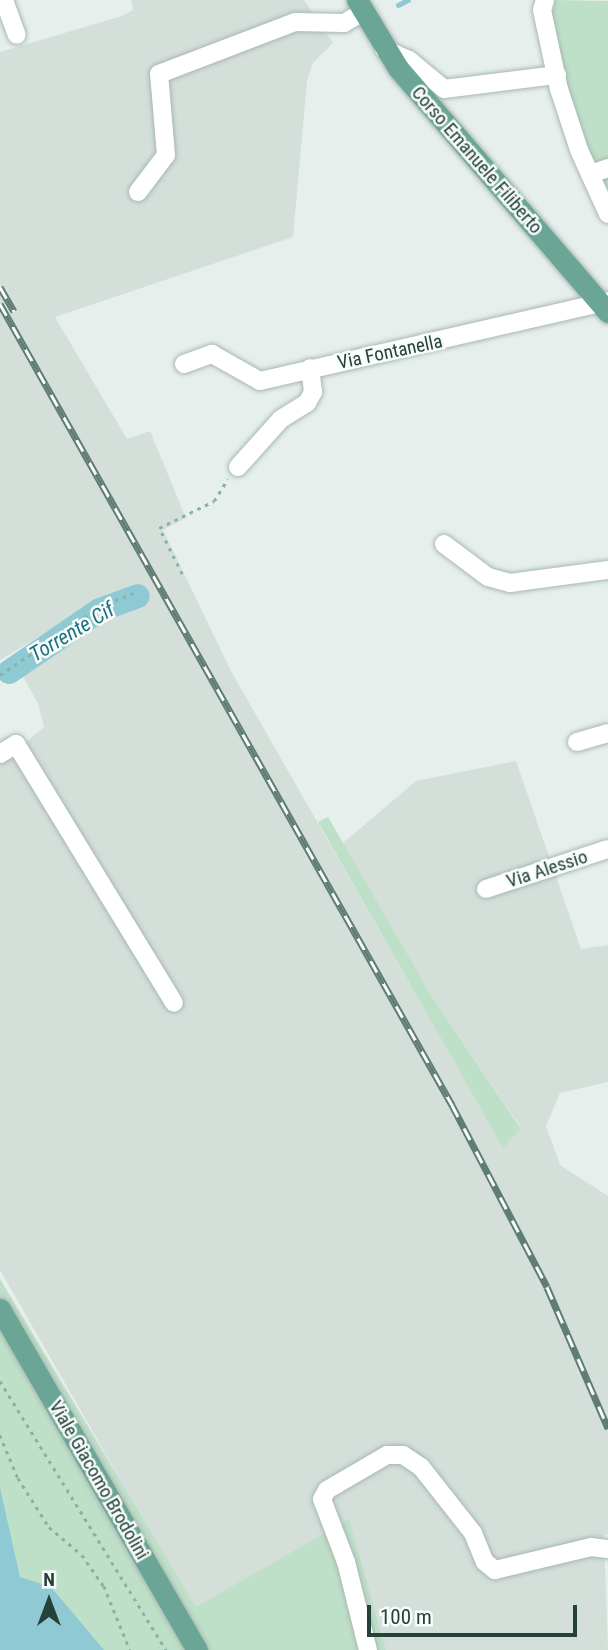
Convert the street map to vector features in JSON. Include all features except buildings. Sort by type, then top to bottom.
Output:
[{"type":"main road","name":"Corso Emanuele Filiberto","points":[[360,6],[384,49],[606,306]]},
{"type":"main road","name":"Viale Giacomo Brodolini","points":[[0,1309],[197,1650]]},
{"type":"street","points":[[4,0],[17,35]]},
{"type":"street","points":[[545,0],[542,10],[557,75],[590,174],[608,214]]},
{"type":"street","points":[[138,192],[166,155],[159,74],[295,22],[344,23],[360,6]]},
{"type":"street","points":[[384,49],[409,60],[444,89],[557,75]]},
{"type":"street","points":[[590,174],[608,168]]},
{"type":"street","name":"Via Fontanella","points":[[184,364],[212,354],[260,381],[310,368],[606,306]]},
{"type":"street","points":[[238,467],[281,419],[307,403],[313,392],[310,368]]},
{"type":"street","points":[[444,544],[488,577],[510,583],[608,570]]},
{"type":"street","points":[[577,742],[608,733]]},
{"type":"street","points":[[0,754],[16,744],[174,1003]]},
{"type":"street","name":"Via Alessio","points":[[486,889],[608,849]]},
{"type":"street","points":[[368,1650],[346,1562],[322,1499],[327,1490],[387,1455],[403,1455],[421,1467],[473,1533],[485,1562],[495,1570],[591,1547],[608,1549]]},
{"type":"path","points":[[182,574],[159,528],[214,502],[238,467]]},
{"type":"path","points":[[0,675],[99,607],[136,592]]},
{"type":"path","points":[[0,1381],[166,1650]]},
{"type":"path","points":[[0,1436],[18,1478],[49,1527],[82,1555],[104,1586],[130,1650]]},
{"type":"shaded area","points":[[131,0],[304,0],[333,43],[313,63],[307,81],[293,237],[55,317],[127,439],[150,431],[186,518],[163,530],[231,671],[503,1147],[521,1128],[431,995],[342,844],[416,781],[516,761],[581,949],[608,945],[608,1082],[560,1093],[546,1126],[560,1165],[608,1196],[608,1534],[604,1535],[608,1650],[218,1650],[0,1270],[0,764],[44,727],[38,703],[18,668],[96,614],[131,601],[126,593],[95,603],[0,660],[0,52],[122,16],[133,10]]},
{"type":"green space","points":[[555,0],[608,1],[608,221],[545,46]]},
{"type":"green space","points":[[328,817],[431,995],[521,1129],[503,1148],[318,822]]},
{"type":"green space","points":[[0,1279],[196,1607],[349,1519],[386,1650],[0,1650]]},
{"type":"water","points":[[0,1488],[20,1577],[51,1587],[104,1650],[0,1650]]},
{"type":"waterway","name":"Torrente Cif","points":[[398,5],[408,0]]},
{"type":"waterway","name":"Torrente Cif","points":[[9,672],[100,610],[138,596]]},
{"type":"railway","points":[[0,287],[14,311]]},
{"type":"railway","points":[[0,304],[452,1105],[547,1287],[608,1428]]}]
